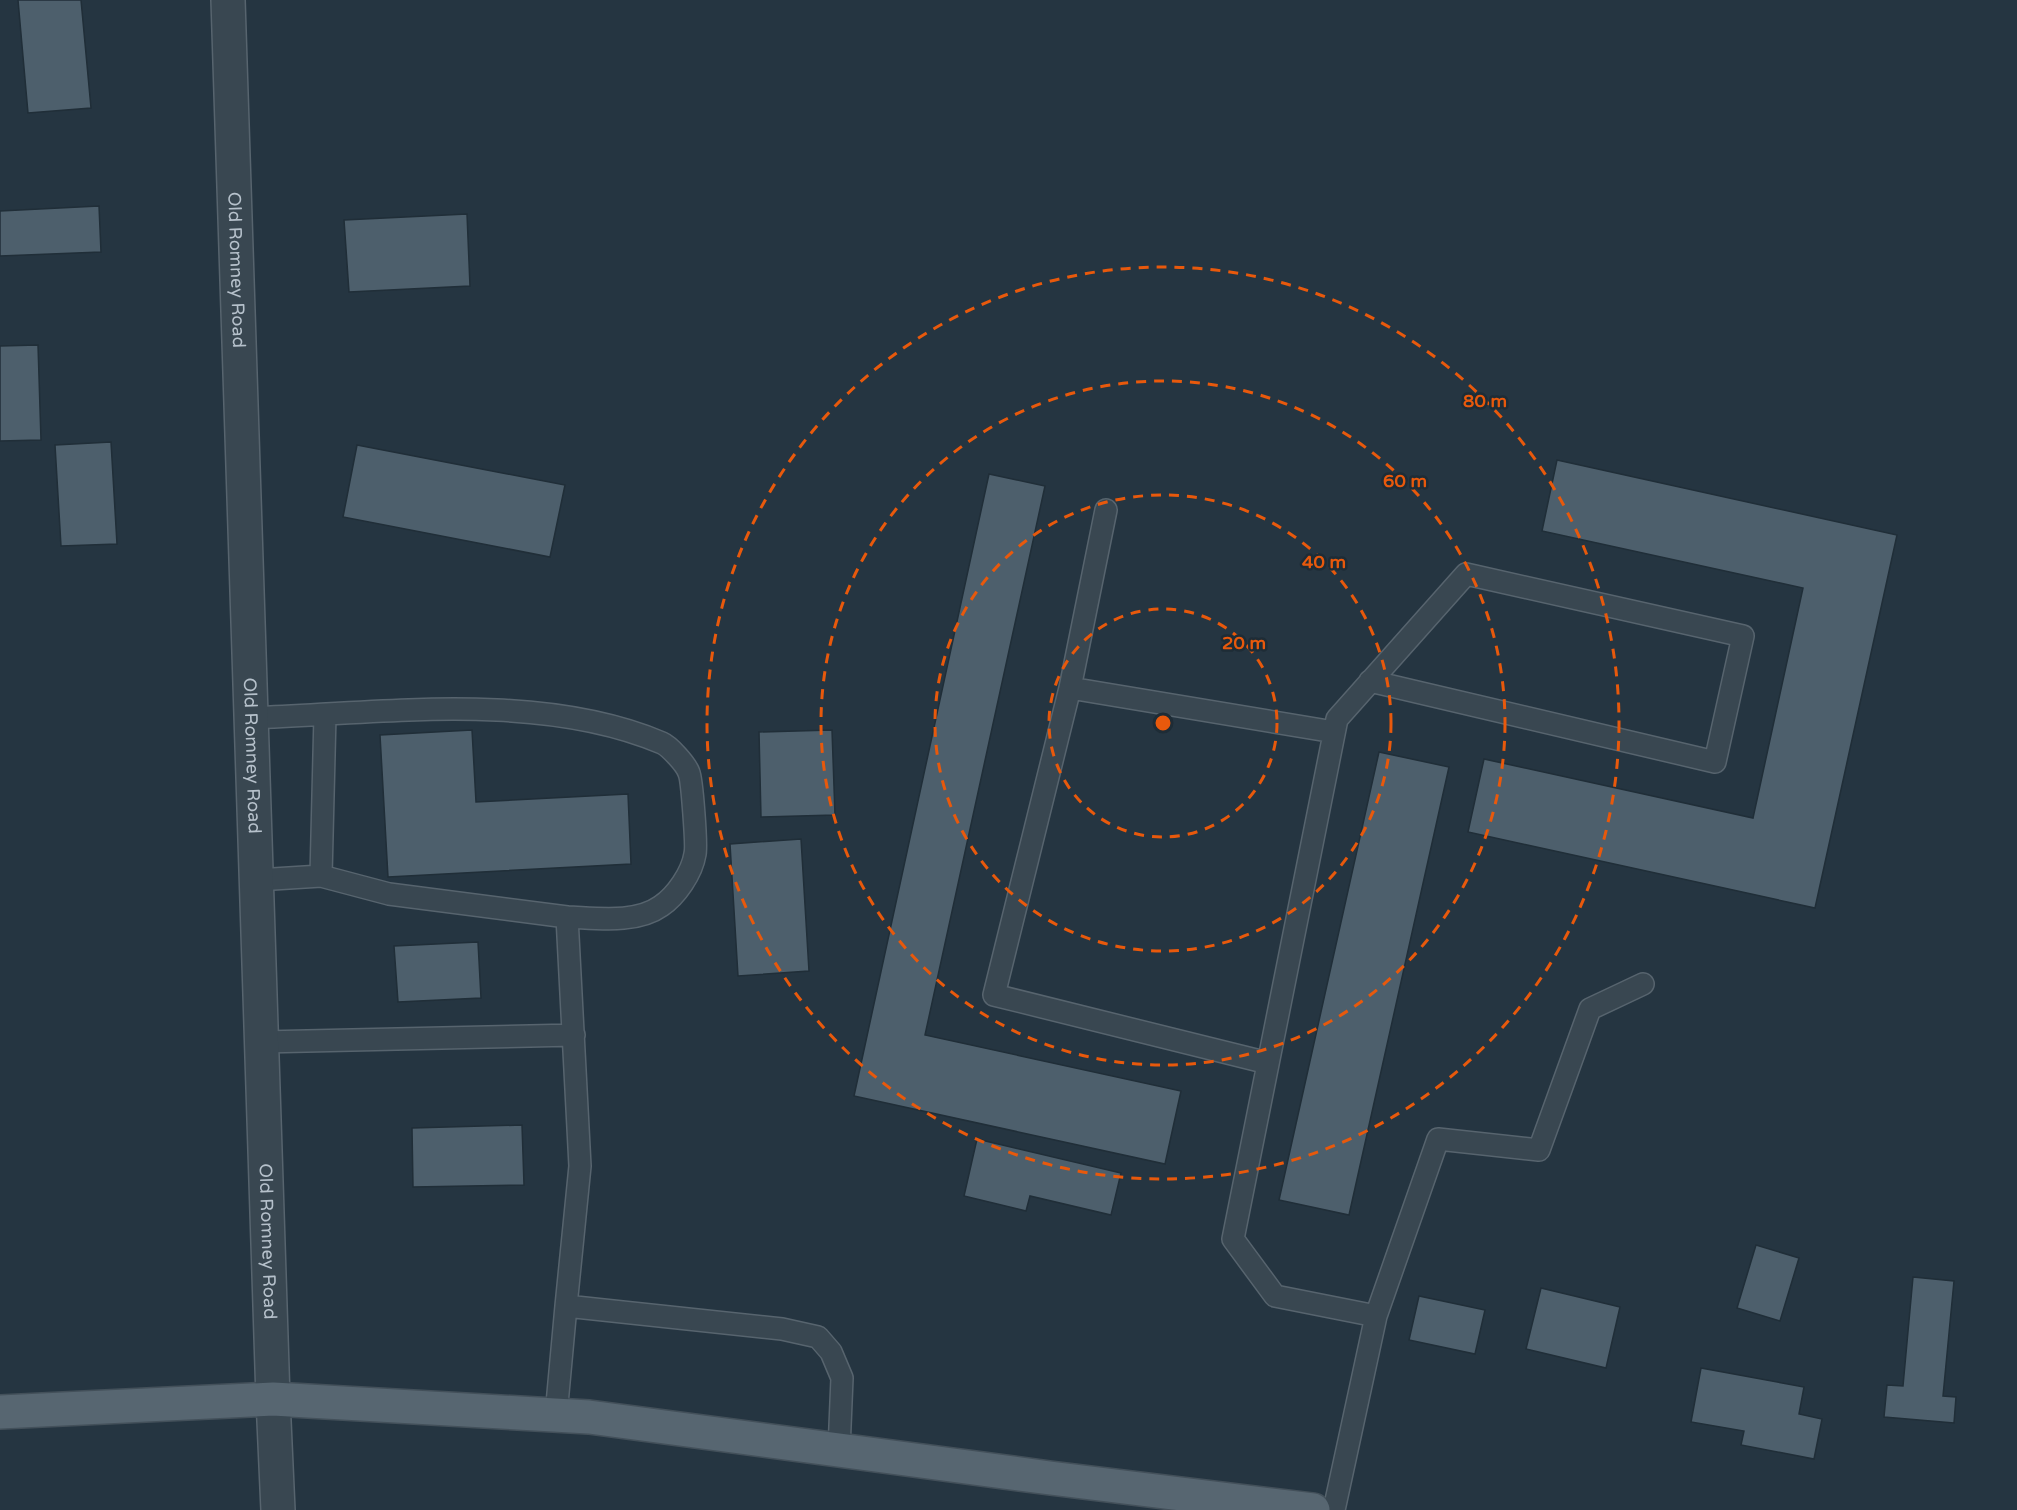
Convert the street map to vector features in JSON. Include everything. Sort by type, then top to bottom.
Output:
[{"type":"main road","points":[[0,1412],[273,1399],[589,1417],[1313,1510]]},
{"type":"street","name":"Old Romney Road","points":[[228,0],[278,1510]]},
{"type":"lane","points":[[1106,510],[1070,688],[994,995],[1268,1063]]},
{"type":"lane","points":[[1370,681],[1715,762],[1743,636],[1466,574],[1370,681],[1337,719],[1233,1239],[1275,1296],[1376,1316]]},
{"type":"lane","points":[[1070,688],[1334,732]]},
{"type":"lane","points":[[251,718],[421,710],[544,713],[634,733],[665,744],[689,772],[695,854],[686,879],[660,907],[623,919],[567,917],[389,894],[321,876],[257,880]]},
{"type":"lane","points":[[321,876],[325,715]]},
{"type":"lane","points":[[556,1415],[580,1166],[567,917]]},
{"type":"lane","points":[[1334,1510],[1376,1316],[1438,1139],[1539,1150],[1590,1008],[1643,984]]},
{"type":"lane","points":[[262,1042],[574,1035]]},
{"type":"lane","points":[[566,1306],[782,1329],[818,1337],[831,1352],[842,1378],[839,1450]]},
{"type":"building","points":[[18,0],[81,0],[91,108],[28,113]]},
{"type":"building","points":[[99,206],[101,252],[0,256],[0,211]]},
{"type":"building","points":[[467,214],[470,286],[349,292],[344,220]]},
{"type":"building","points":[[38,345],[41,440],[0,441],[0,346]]},
{"type":"building","points":[[111,442],[117,544],[61,546],[55,445]]},
{"type":"building","points":[[357,445],[565,485],[550,557],[343,517]]},
{"type":"building","points":[[1557,460],[1897,535],[1815,908],[1468,832],[1484,759],[1753,818],[1803,588],[1542,531]]},
{"type":"building","points":[[989,474],[1045,486],[925,1035],[1181,1091],[1165,1164],[854,1096]]},
{"type":"building","points":[[472,730],[476,802],[628,794],[631,864],[388,877],[380,735]]},
{"type":"building","points":[[832,730],[835,815],[761,817],[759,732]]},
{"type":"building","points":[[1379,752],[1449,767],[1349,1215],[1279,1200]]},
{"type":"building","points":[[801,839],[809,971],[738,976],[730,844]]},
{"type":"building","points":[[478,942],[481,998],[398,1002],[394,946]]},
{"type":"building","points":[[522,1125],[524,1185],[413,1187],[412,1128]]},
{"type":"building","points":[[977,1139],[1121,1173],[1111,1215],[1030,1196],[1026,1211],[964,1196]]},
{"type":"building","points":[[1756,1245],[1799,1258],[1780,1321],[1737,1308]]},
{"type":"building","points":[[1913,1277],[1954,1281],[1943,1396],[1956,1397],[1954,1423],[1884,1417],[1887,1385],[1903,1386]]},
{"type":"building","points":[[1541,1288],[1620,1307],[1606,1368],[1526,1349]]},
{"type":"building","points":[[1419,1296],[1485,1310],[1475,1354],[1409,1340]]},
{"type":"building","points":[[1701,1368],[1804,1387],[1799,1414],[1822,1419],[1814,1459],[1741,1445],[1744,1431],[1691,1422]]}]
